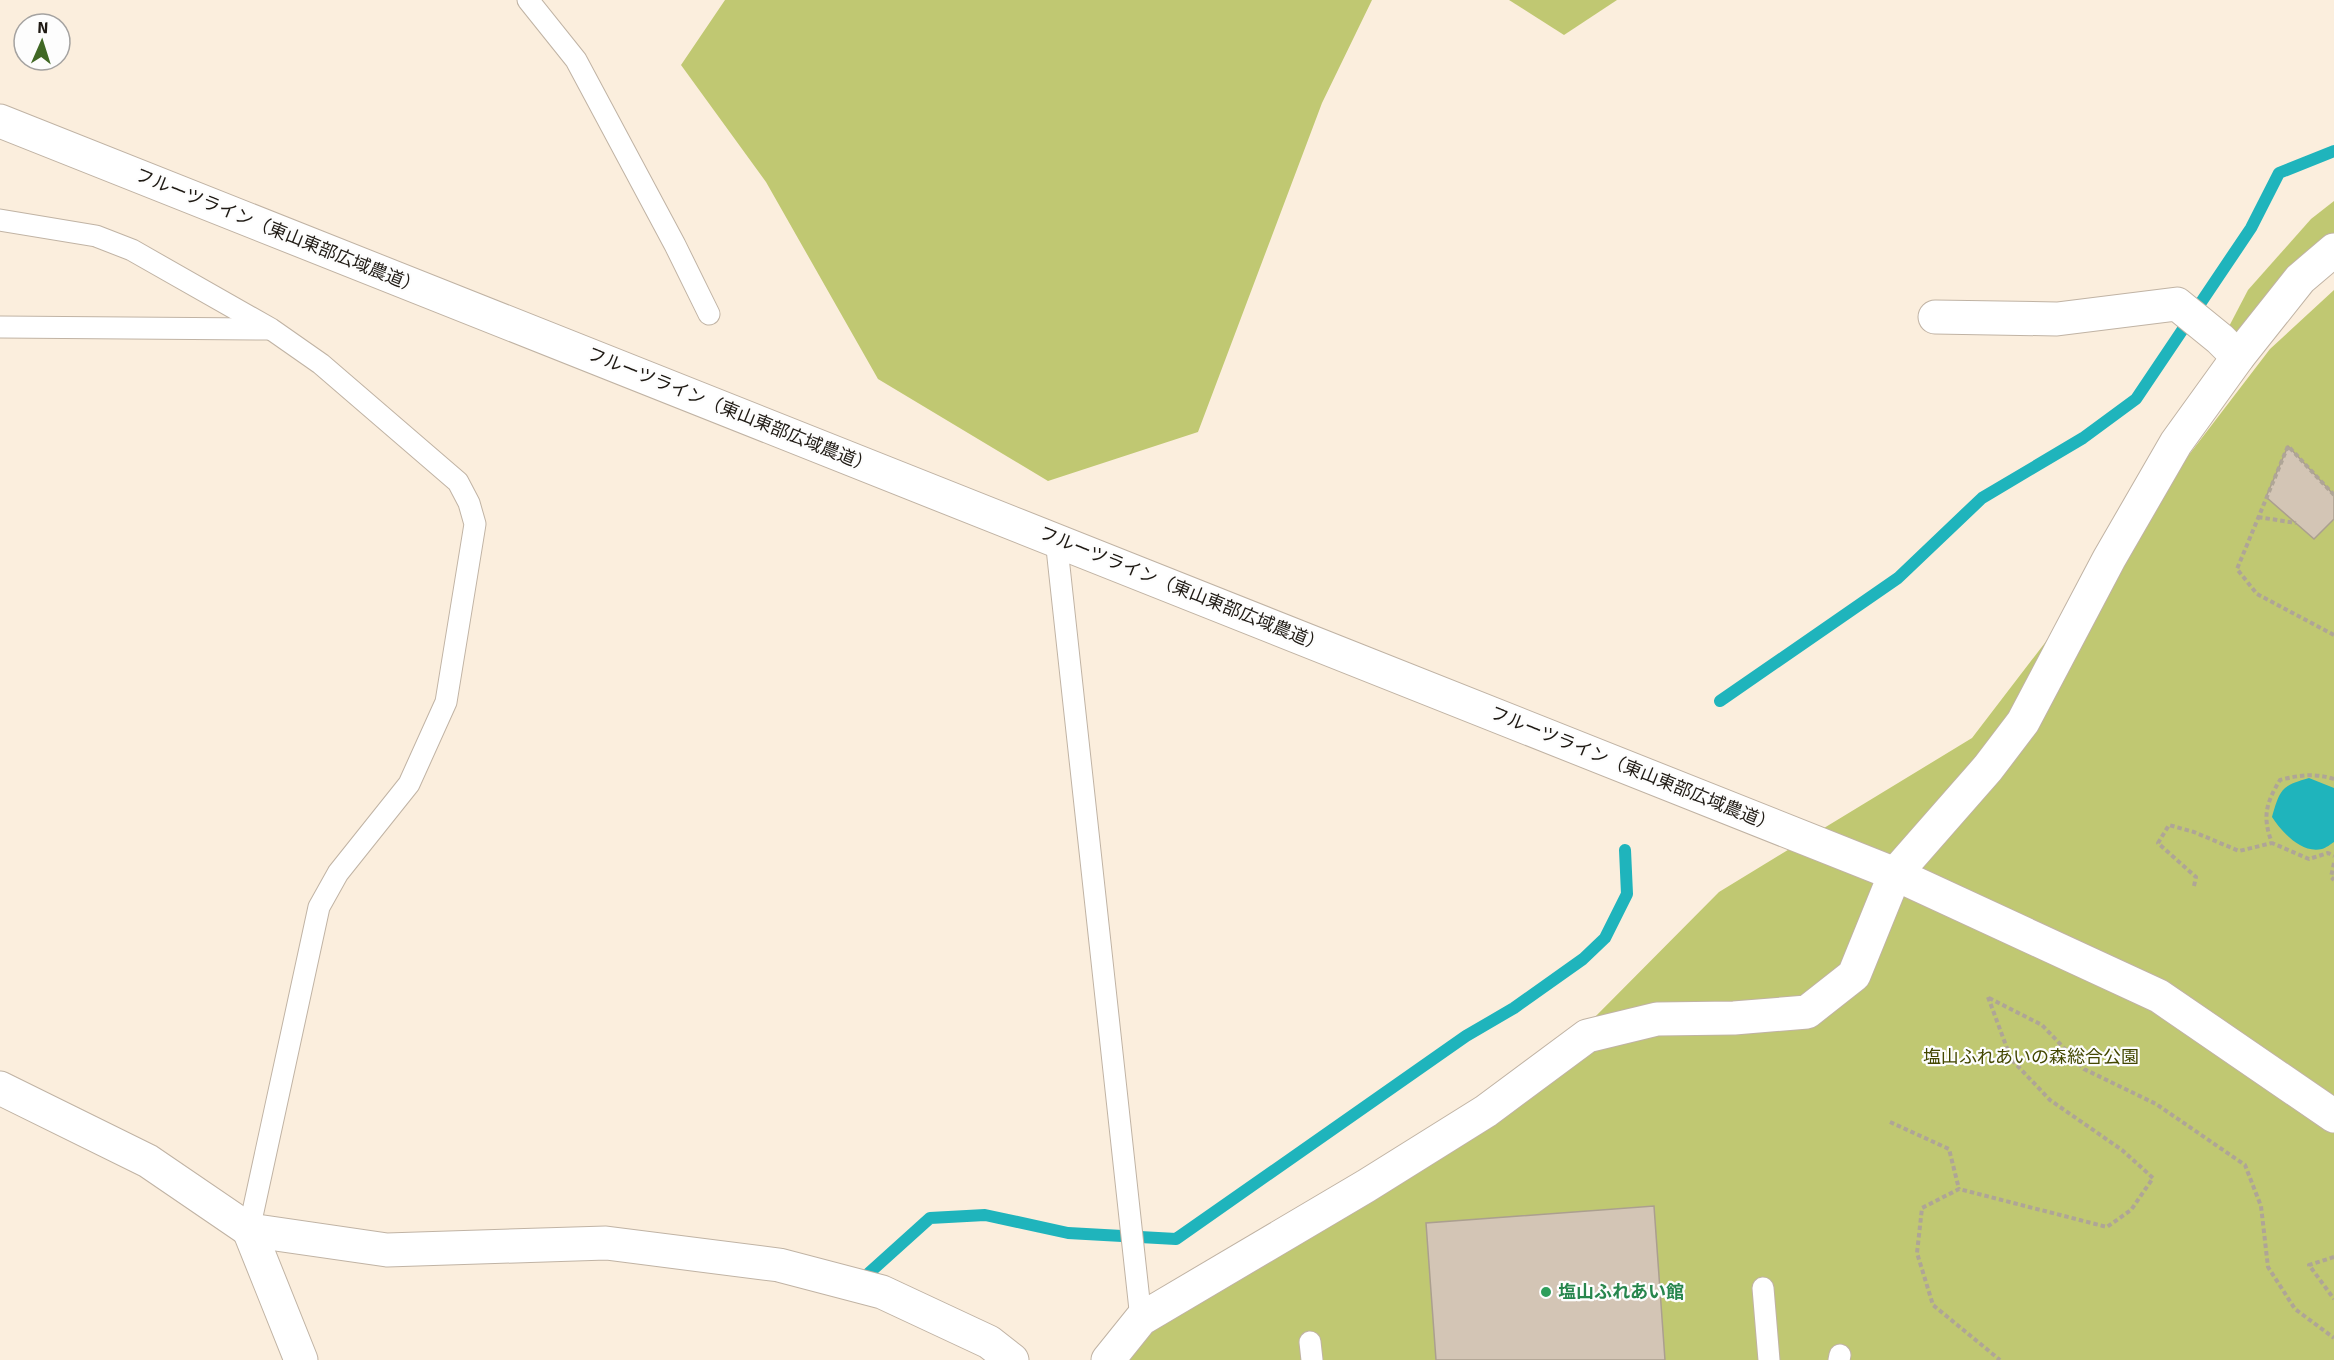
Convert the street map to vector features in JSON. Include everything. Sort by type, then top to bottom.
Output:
[{"type":"street","name":"フルーツライン（東山東部広域農道）","points":[[0,121],[1895,874],[2159,996],[2334,1116]]},
{"type":"street","points":[[1108,1360],[1140,1307],[1366,1186],[1486,1111],[1587,1035],[1657,1019],[1734,1018],[1807,1012],[1854,975],[1895,874],[1988,768],[2023,722],[2109,559],[2229,348],[2300,279],[2334,250]]},
{"type":"street","points":[[1935,317],[2057,319],[2177,304],[2229,348]]},
{"type":"street","points":[[0,1088],[148,1161],[249,1230],[387,1250],[606,1243],[779,1265],[882,1292],[989,1342],[1012,1360]]},
{"type":"street","points":[[249,1230],[301,1360]]},
{"type":"lane","points":[[528,0],[576,60],[675,244],[709,314]]},
{"type":"lane","points":[[0,220],[96,236],[123,246],[271,329],[321,364],[458,482],[470,503],[475,524],[446,702],[409,784],[338,873],[319,907],[249,1230]]},
{"type":"lane","points":[[0,327],[271,329]]},
{"type":"lane","points":[[1056,539],[1140,1307]]},
{"type":"lane","points":[[1763,1288],[1769,1360]]},
{"type":"path","points":[[2334,495],[2288,446],[2237,569],[2257,594],[2334,634]]},
{"type":"path","points":[[2258,517],[2296,523]]},
{"type":"path","points":[[2272,843],[2265,825],[2270,796],[2280,780],[2320,774],[2334,779]]},
{"type":"path","points":[[2194,886],[2196,877],[2158,843],[2169,825],[2194,832],[2239,851],[2272,843],[2308,859],[2328,853],[2334,856]]},
{"type":"path","points":[[2334,862],[2331,877],[2334,880]]},
{"type":"path","points":[[2000,1360],[1933,1305],[1917,1253],[1922,1208],[1959,1189],[2107,1227],[2131,1210],[2153,1178],[2122,1150],[2050,1100],[2011,1059],[1988,997],[2042,1025],[2084,1069],[2156,1104],[2245,1165],[2261,1206],[2268,1267],[2295,1309],[2334,1338]]},
{"type":"path","points":[[1890,1122],[1949,1149],[1959,1189]]},
{"type":"path","points":[[2334,1257],[2308,1265],[2334,1299]]},
{"type":"green space","points":[[725,0],[1372,0],[1322,103],[1198,432],[1048,481],[878,379],[766,182],[681,65]]},
{"type":"green space","points":[[1509,0],[1617,0],[1564,35]]},
{"type":"green space","points":[[2334,201],[2334,265],[2247,360],[2224,336],[2248,290],[2311,219]]},
{"type":"green space","name":"塩山ふれあいの森総合公園","points":[[2334,290],[2334,1360],[1128,1360],[1143,1321],[1586,1026],[1719,892],[1972,738],[2270,349]]},
{"type":"water","points":[[2309,778],[2334,788],[2334,842],[2322,849],[2314,850],[2300,845],[2281,829],[2272,817],[2283,790],[2287,786]]},
{"type":"building","points":[[2288,446],[2334,495],[2334,519],[2314,539],[2266,497]]},
{"type":"building","name":"塩山ふれあい館","points":[[1654,1206],[1665,1360],[1436,1360],[1426,1223]]},
{"type":"waterway","points":[[1720,701],[1898,578],[1982,498],[2083,438],[2136,399],[2251,228],[2279,173],[2334,151]]},
{"type":"waterway","points":[[869,1273],[930,1218],[985,1215],[1068,1233],[1176,1239],[1466,1036],[1514,1008],[1583,959],[1605,938],[1627,894],[1625,850]]},
{"type":"place","name":"塩山ふれあい館","points":[[1546,1292]]}]
